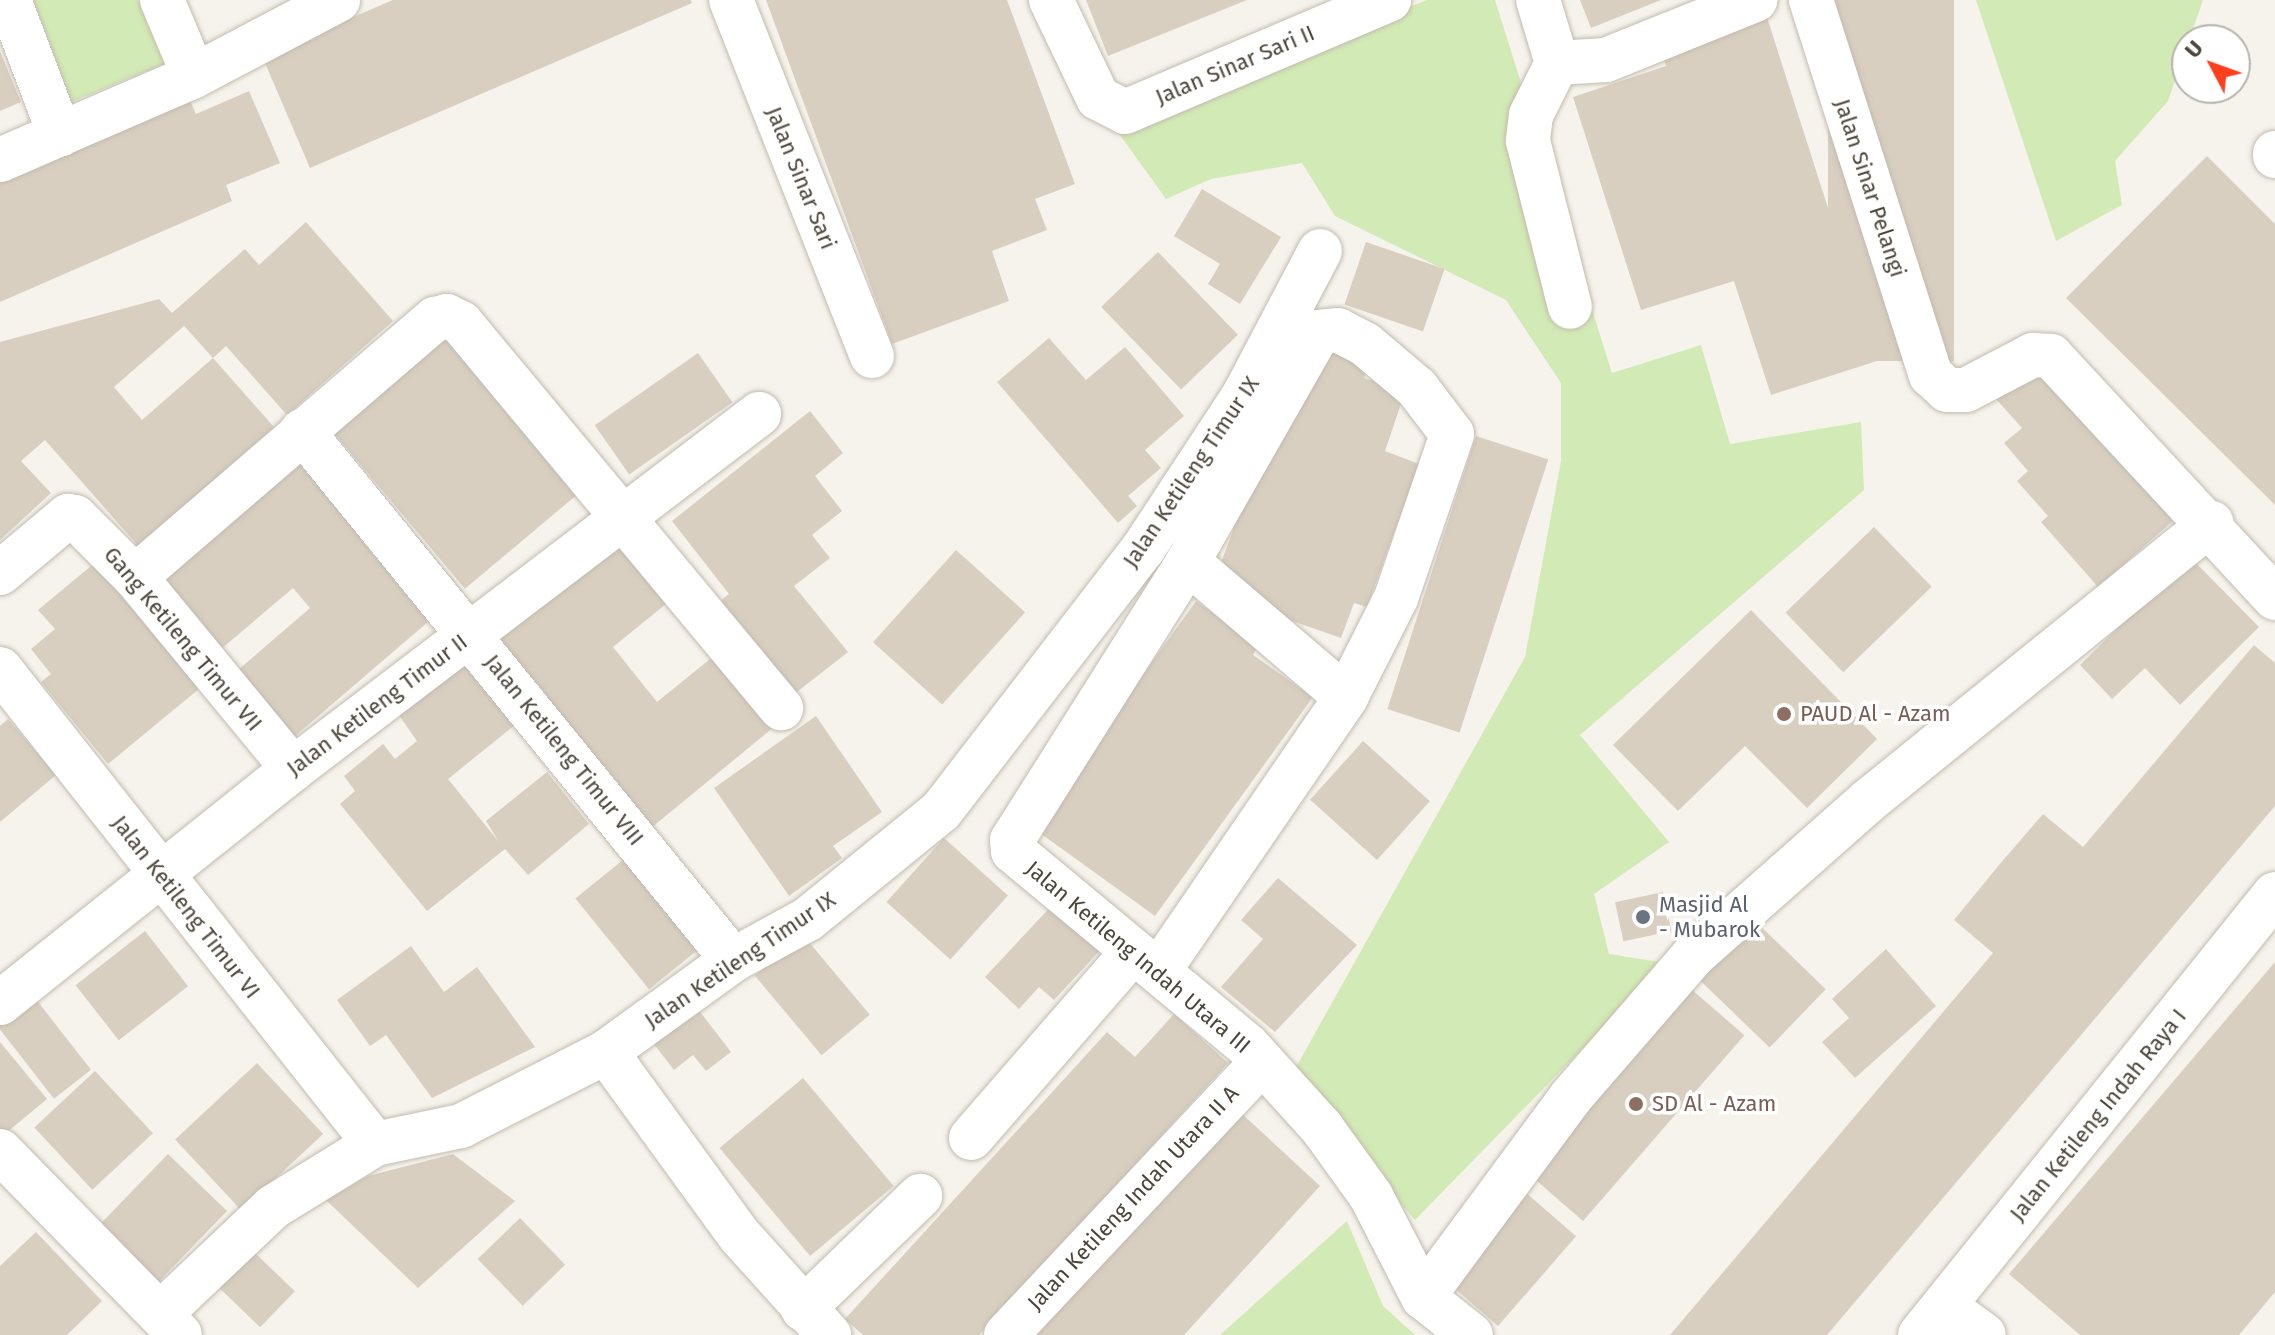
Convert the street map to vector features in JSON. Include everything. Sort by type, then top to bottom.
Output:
[{"type":"street","points":[[9,0],[60,135]]},
{"type":"street","points":[[162,0],[194,76]]},
{"type":"street","points":[[0,160],[194,76],[338,0]]},
{"type":"street","name":"Jalan Sinar Sari","points":[[731,0],[872,356]]},
{"type":"street","name":"Jalan Sinar Sari II","points":[[1051,0],[1098,98],[1125,112],[1389,0]]},
{"type":"street","points":[[1538,0],[1557,63],[1531,115],[1528,141],[1570,307]]},
{"type":"street","points":[[1557,63],[1606,60],[1755,0]]},
{"type":"street","name":"Jalan Sinar Pelangi","points":[[1811,0],[1931,375],[1947,390],[1966,390],[2033,355],[2051,356],[2211,523]]},
{"type":"street","name":"Jalan Ketileng Timur IX","points":[[170,1325],[273,1207],[375,1144],[461,1126],[606,1052],[733,960],[808,919],[941,811],[1143,549],[1243,397],[1320,251]]},
{"type":"street","points":[[135,577],[435,319],[447,316],[461,323],[781,708]]},
{"type":"street","points":[[971,1138],[1146,962],[1346,697],[1396,598],[1452,434],[1407,379],[1365,344],[1338,330],[1319,332],[1188,562],[1346,697]]},
{"type":"street","name":"Jalan Ketileng Timur II","points":[[0,1003],[293,769],[759,414]]},
{"type":"street","name":"Jalan Ketileng Timur VIII","points":[[302,431],[733,960]]},
{"type":"street","name":"Gang Ketileng Timur VII","points":[[0,573],[68,516],[135,577],[293,769]]},
{"type":"street","points":[[1423,1297],[1570,1098],[1694,955],[1868,801],[2211,523],[2275,598]]},
{"type":"street","name":"Jalan Ketileng Indah Utara III","points":[[1188,562],[1012,840],[1013,851],[1262,1062],[1322,1128],[1371,1196],[1423,1297],[1471,1335]]},
{"type":"street","name":"Jalan Ketileng Timur VI","points":[[0,669],[375,1144]]},
{"type":"street","name":"Jalan Ketileng Indah Raya I","points":[[1932,1321],[2275,894]]},
{"type":"street","points":[[606,1052],[739,1235],[816,1322],[920,1196]]},
{"type":"street","name":"Jalan Ketileng Indah Utara II A","points":[[1006,1335],[1262,1062]]},
{"type":"street","points":[[0,1151],[170,1325]]},
{"type":"street","points":[[1932,1321],[1984,1335]]},
{"type":"green space","points":[[25,0],[138,0],[164,64],[66,104]]},
{"type":"green space","points":[[1427,0],[1495,0],[1612,373],[1701,345],[1730,444],[1861,422],[1864,490],[1580,735],[1669,842],[1594,894],[1609,954],[1666,963],[1415,1220],[1290,1078],[1525,657],[1561,461],[1561,383],[1506,300],[1335,216],[1302,163],[1211,179],[1166,199],[1112,124]]},
{"type":"green space","points":[[1976,0],[2203,0],[2195,24],[2171,24],[2171,92],[2168,101],[2115,161],[2122,205],[2056,241]]},
{"type":"green space","points":[[1347,1221],[1383,1306],[1415,1335],[1220,1335]]},
{"type":"building","points":[[393,0],[691,0],[692,3],[310,168],[262,56]]},
{"type":"building","points":[[766,0],[1007,0],[1075,184],[1035,199],[1047,230],[992,251],[1009,301],[892,344]]},
{"type":"building","points":[[1086,0],[1247,0],[1108,56]]},
{"type":"building","points":[[1580,0],[1661,0],[1591,28]]},
{"type":"building","points":[[1828,0],[1954,0],[1954,361],[1828,361]]},
{"type":"building","points":[[1765,11],[1877,361],[1771,395],[1734,281],[1641,310],[1573,97],[1666,66],[1659,45]]},
{"type":"building","points":[[0,51],[21,102],[0,111]]},
{"type":"building","points":[[185,89],[196,114],[249,91],[280,163],[226,185],[232,201],[0,302],[0,170]]},
{"type":"building","points":[[2207,156],[2275,224],[2275,505],[2066,298]]},
{"type":"building","points":[[1202,189],[1281,237],[1240,304],[1208,284],[1220,264],[1174,236]]},
{"type":"building","points":[[306,222],[393,321],[287,415],[226,346],[213,358],[274,427],[139,547],[45,440],[21,461],[51,493],[0,540],[0,342],[159,299],[172,313],[245,249],[259,265]],"holes":[[[184,326],[213,358],[142,420],[114,387]]]},
{"type":"building","points":[[1366,242],[1444,269],[1423,331],[1345,304]]},
{"type":"building","points":[[1158,252],[1238,335],[1181,390],[1101,307]]},
{"type":"building","points":[[447,331],[581,491],[465,589],[331,429]]},
{"type":"building","points":[[1049,338],[1086,380],[1125,347],[1184,416],[1145,450],[1161,468],[1128,496],[1137,506],[1118,523],[997,382]]},
{"type":"building","points":[[1323,345],[1370,362],[1364,378],[1405,392],[1385,451],[1419,464],[1367,607],[1354,603],[1341,638],[1278,616],[1221,563],[1278,408],[1298,415]]},
{"type":"building","points":[[698,353],[732,402],[629,474],[595,425]]},
{"type":"building","points":[[2038,363],[2174,520],[2098,587],[2041,522],[2048,516],[2017,481],[2028,471],[2004,443],[2022,428],[1996,399]]},
{"type":"building","points":[[810,411],[843,453],[815,476],[842,511],[812,535],[830,558],[794,586],[848,652],[788,699],[714,606],[729,594],[672,521]]},
{"type":"building","points":[[1476,436],[1548,459],[1460,732],[1387,709]]},
{"type":"building","points":[[299,454],[436,615],[294,737],[238,670],[310,608],[293,588],[220,650],[156,575]]},
{"type":"building","points":[[1874,527],[1932,587],[1843,672],[1786,612]]},
{"type":"building","points":[[621,538],[671,600],[613,647],[657,702],[715,655],[774,727],[651,828],[497,639]]},
{"type":"building","points":[[956,550],[1025,612],[942,704],[873,642]]},
{"type":"building","points":[[2190,557],[2259,627],[2180,705],[2145,668],[2112,699],[2080,665]]},
{"type":"building","points":[[97,561],[205,684],[108,764],[41,682],[51,674],[31,649],[55,629],[38,610]]},
{"type":"building","points":[[1196,601],[1258,646],[1253,655],[1313,697],[1155,916],[1033,828]]},
{"type":"building","name":"PAUD Al - Azam","points":[[1751,610],[1877,739],[1807,808],[1745,746],[1678,811],[1613,745]]},
{"type":"building","points":[[2254,645],[2275,663],[2275,806],[1827,1335],[1670,1335],[1993,953],[1954,920],[1999,865],[2043,814],[2083,847]]},
{"type":"building","points":[[472,649],[526,716],[448,779],[499,842],[486,821],[547,772],[589,824],[528,875],[505,849],[427,911],[340,804],[355,791],[344,776],[383,744],[395,759],[417,741],[396,711]]},
{"type":"building","points":[[816,716],[882,812],[833,846],[842,858],[789,896],[714,788]]},
{"type":"building","points":[[8,719],[56,775],[0,822],[0,726]]},
{"type":"building","points":[[1363,741],[1430,801],[1377,860],[1310,800]]},
{"type":"building","points":[[944,838],[1008,896],[950,959],[886,902]]},
{"type":"building","points":[[629,855],[703,946],[649,989],[575,898]]},
{"type":"building","points":[[1278,878],[1357,945],[1275,1032],[1221,987],[1263,939],[1241,920]]},
{"type":"building","name":"Masjid Al - Mubarok","points":[[1663,892],[1671,931],[1623,941],[1615,902]]},
{"type":"building","points":[[1057,900],[1106,944],[1054,1000],[1039,987],[1019,1009],[985,977]]},
{"type":"building","points":[[1751,917],[1826,989],[1770,1048],[1695,975]]},
{"type":"building","points":[[145,931],[188,986],[119,1040],[76,985]]},
{"type":"building","points":[[803,935],[870,1015],[822,1055],[755,975]]},
{"type":"building","points":[[411,946],[444,992],[477,967],[535,1047],[432,1098],[386,1035],[370,1046],[337,1000]]},
{"type":"building","points":[[1886,949],[1936,1006],[1855,1078],[1822,1042],[1849,1018],[1832,999]]},
{"type":"building","points":[[2275,962],[2275,1292],[2239,1335],[2080,1335],[2009,1274]]},
{"type":"building","name":"SD Al - Azam","points":[[1690,988],[1744,1035],[1583,1221],[1529,1174]]},
{"type":"building","points":[[35,998],[91,1070],[54,1099],[0,1030],[0,1025]]},
{"type":"building","points":[[691,1000],[731,1052],[706,1071],[693,1055],[674,1070],[646,1034]]},
{"type":"building","points":[[1174,1014],[1228,1063],[979,1335],[863,1335],[845,1319],[1107,1032],[1135,1057]]},
{"type":"building","points":[[0,1042],[47,1099],[0,1138]]},
{"type":"building","points":[[257,1063],[323,1134],[241,1210],[175,1139]]},
{"type":"building","points":[[95,1071],[153,1133],[92,1190],[34,1128]]},
{"type":"building","points":[[803,1078],[894,1186],[810,1256],[720,1148]]},
{"type":"building","points":[[1239,1111],[1320,1186],[1184,1335],[1032,1335]]},
{"type":"building","points":[[168,1154],[227,1211],[155,1286],[96,1229]]},
{"type":"building","points":[[453,1154],[515,1201],[418,1288],[326,1200],[368,1176]]},
{"type":"building","points":[[1524,1191],[1576,1236],[1498,1326],[1446,1281]]},
{"type":"building","points":[[520,1218],[565,1265],[523,1306],[478,1259]]},
{"type":"building","points":[[36,1232],[102,1301],[67,1335],[0,1335],[0,1266]]},
{"type":"building","points":[[251,1249],[295,1291],[260,1327],[216,1285]]},
{"type":"place","name":"PAUD Al - Azam","points":[[1784,714]]},
{"type":"place","name":"Masjid Al - Mubarok","points":[[1643,917]]},
{"type":"place","name":"SD Al - Azam","points":[[1636,1104]]}]
